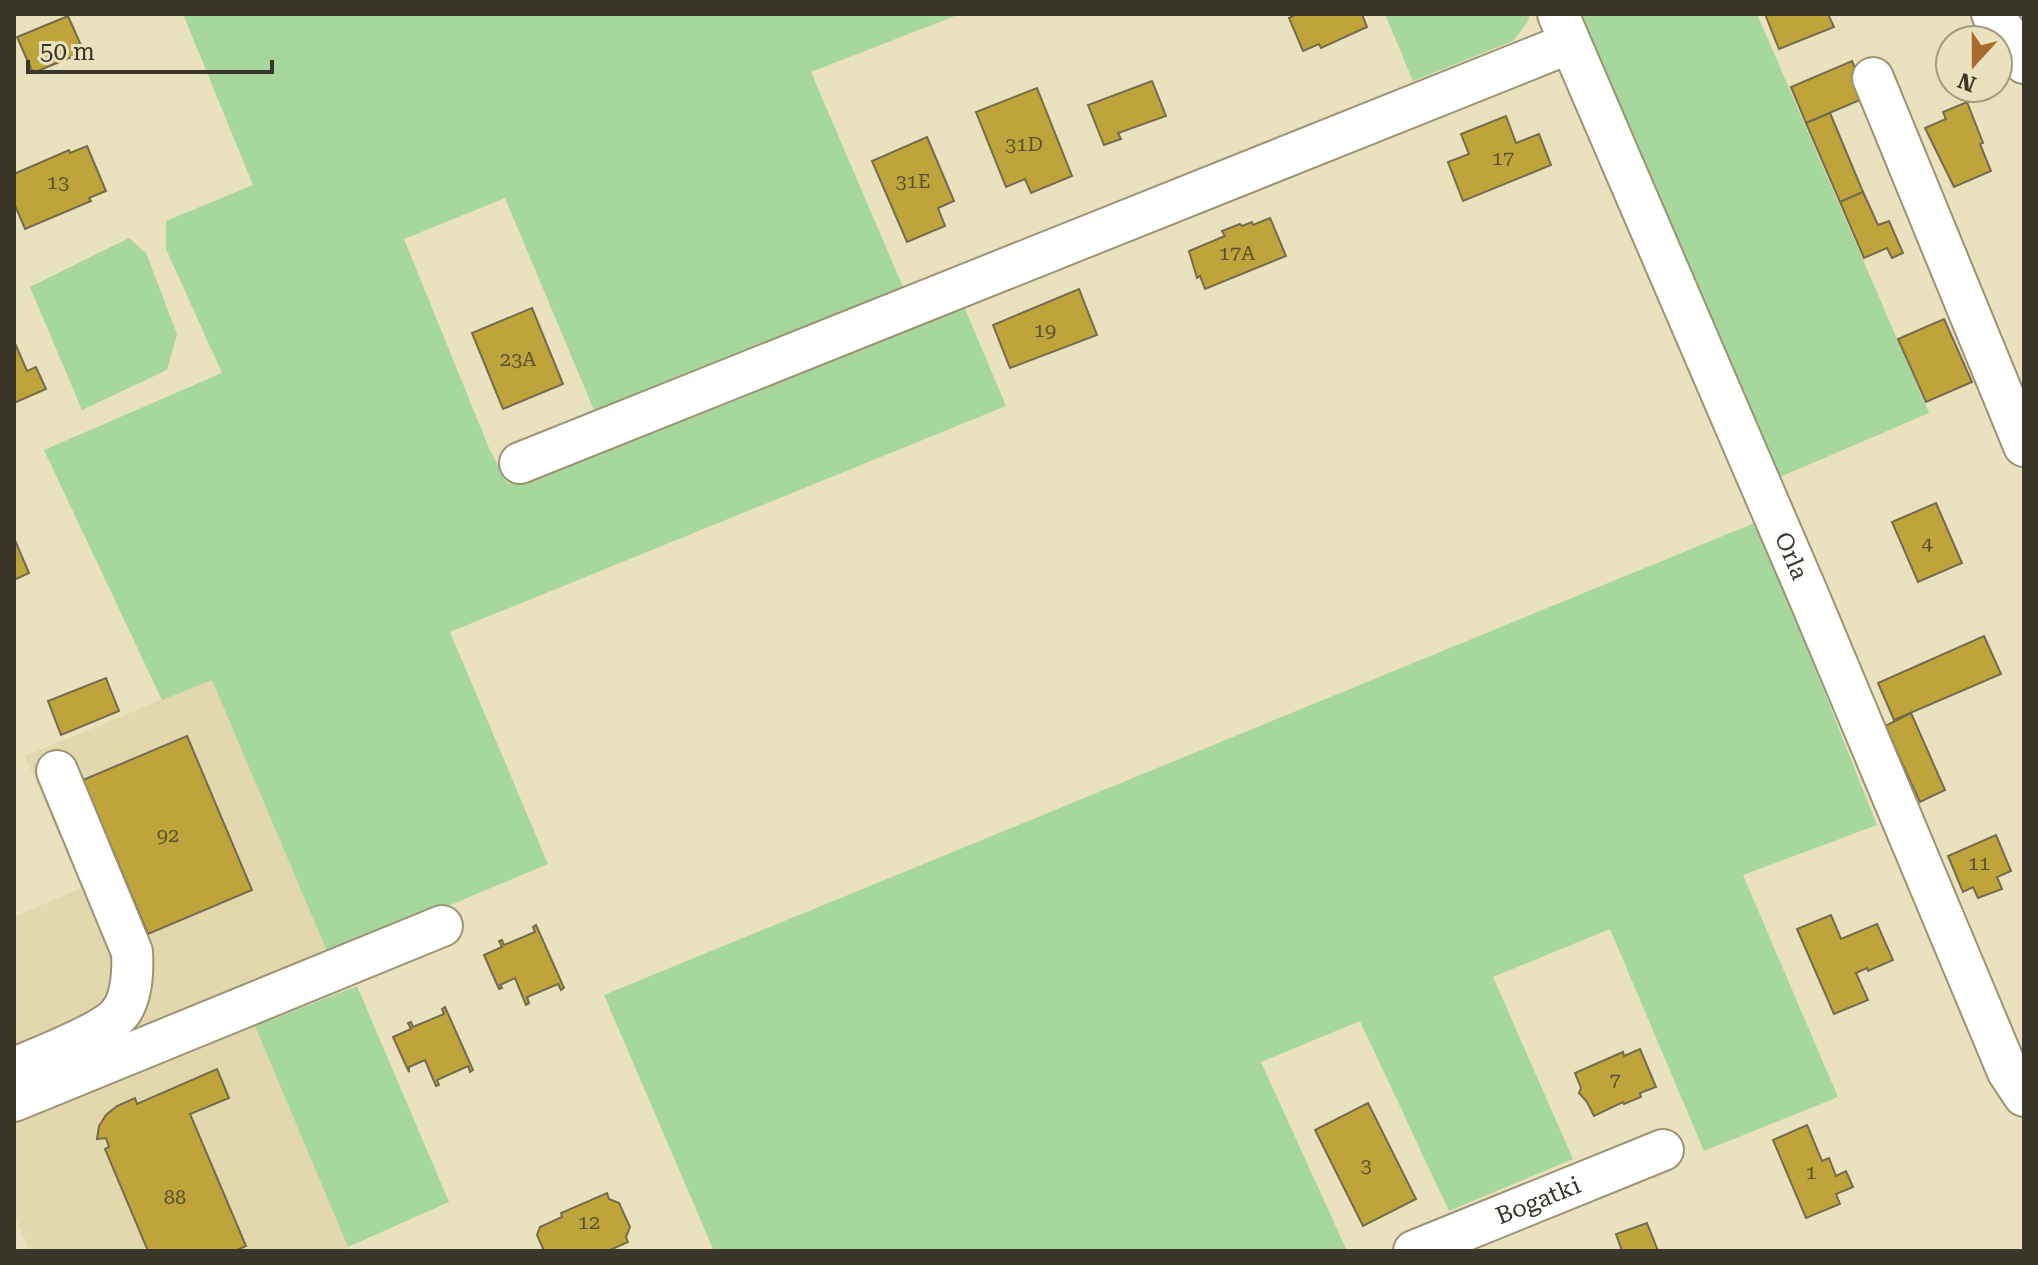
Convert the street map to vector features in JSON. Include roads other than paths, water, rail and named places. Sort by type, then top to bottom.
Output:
[{"type":"street","points":[[1992,14],[2024,63]]},
{"type":"street","points":[[520,463],[1564,29]]},
{"type":"street","name":"Orla","points":[[1564,29],[2008,1072],[2024,1096]]},
{"type":"street","points":[[1873,78],[2024,446]]},
{"type":"street","points":[[14,1068],[86,1036],[120,1013],[133,979],[132,952],[57,771]]},
{"type":"street","points":[[14,1101],[442,926]]},
{"type":"street","name":"Bogatki","points":[[1414,1251],[1663,1150]]}]
